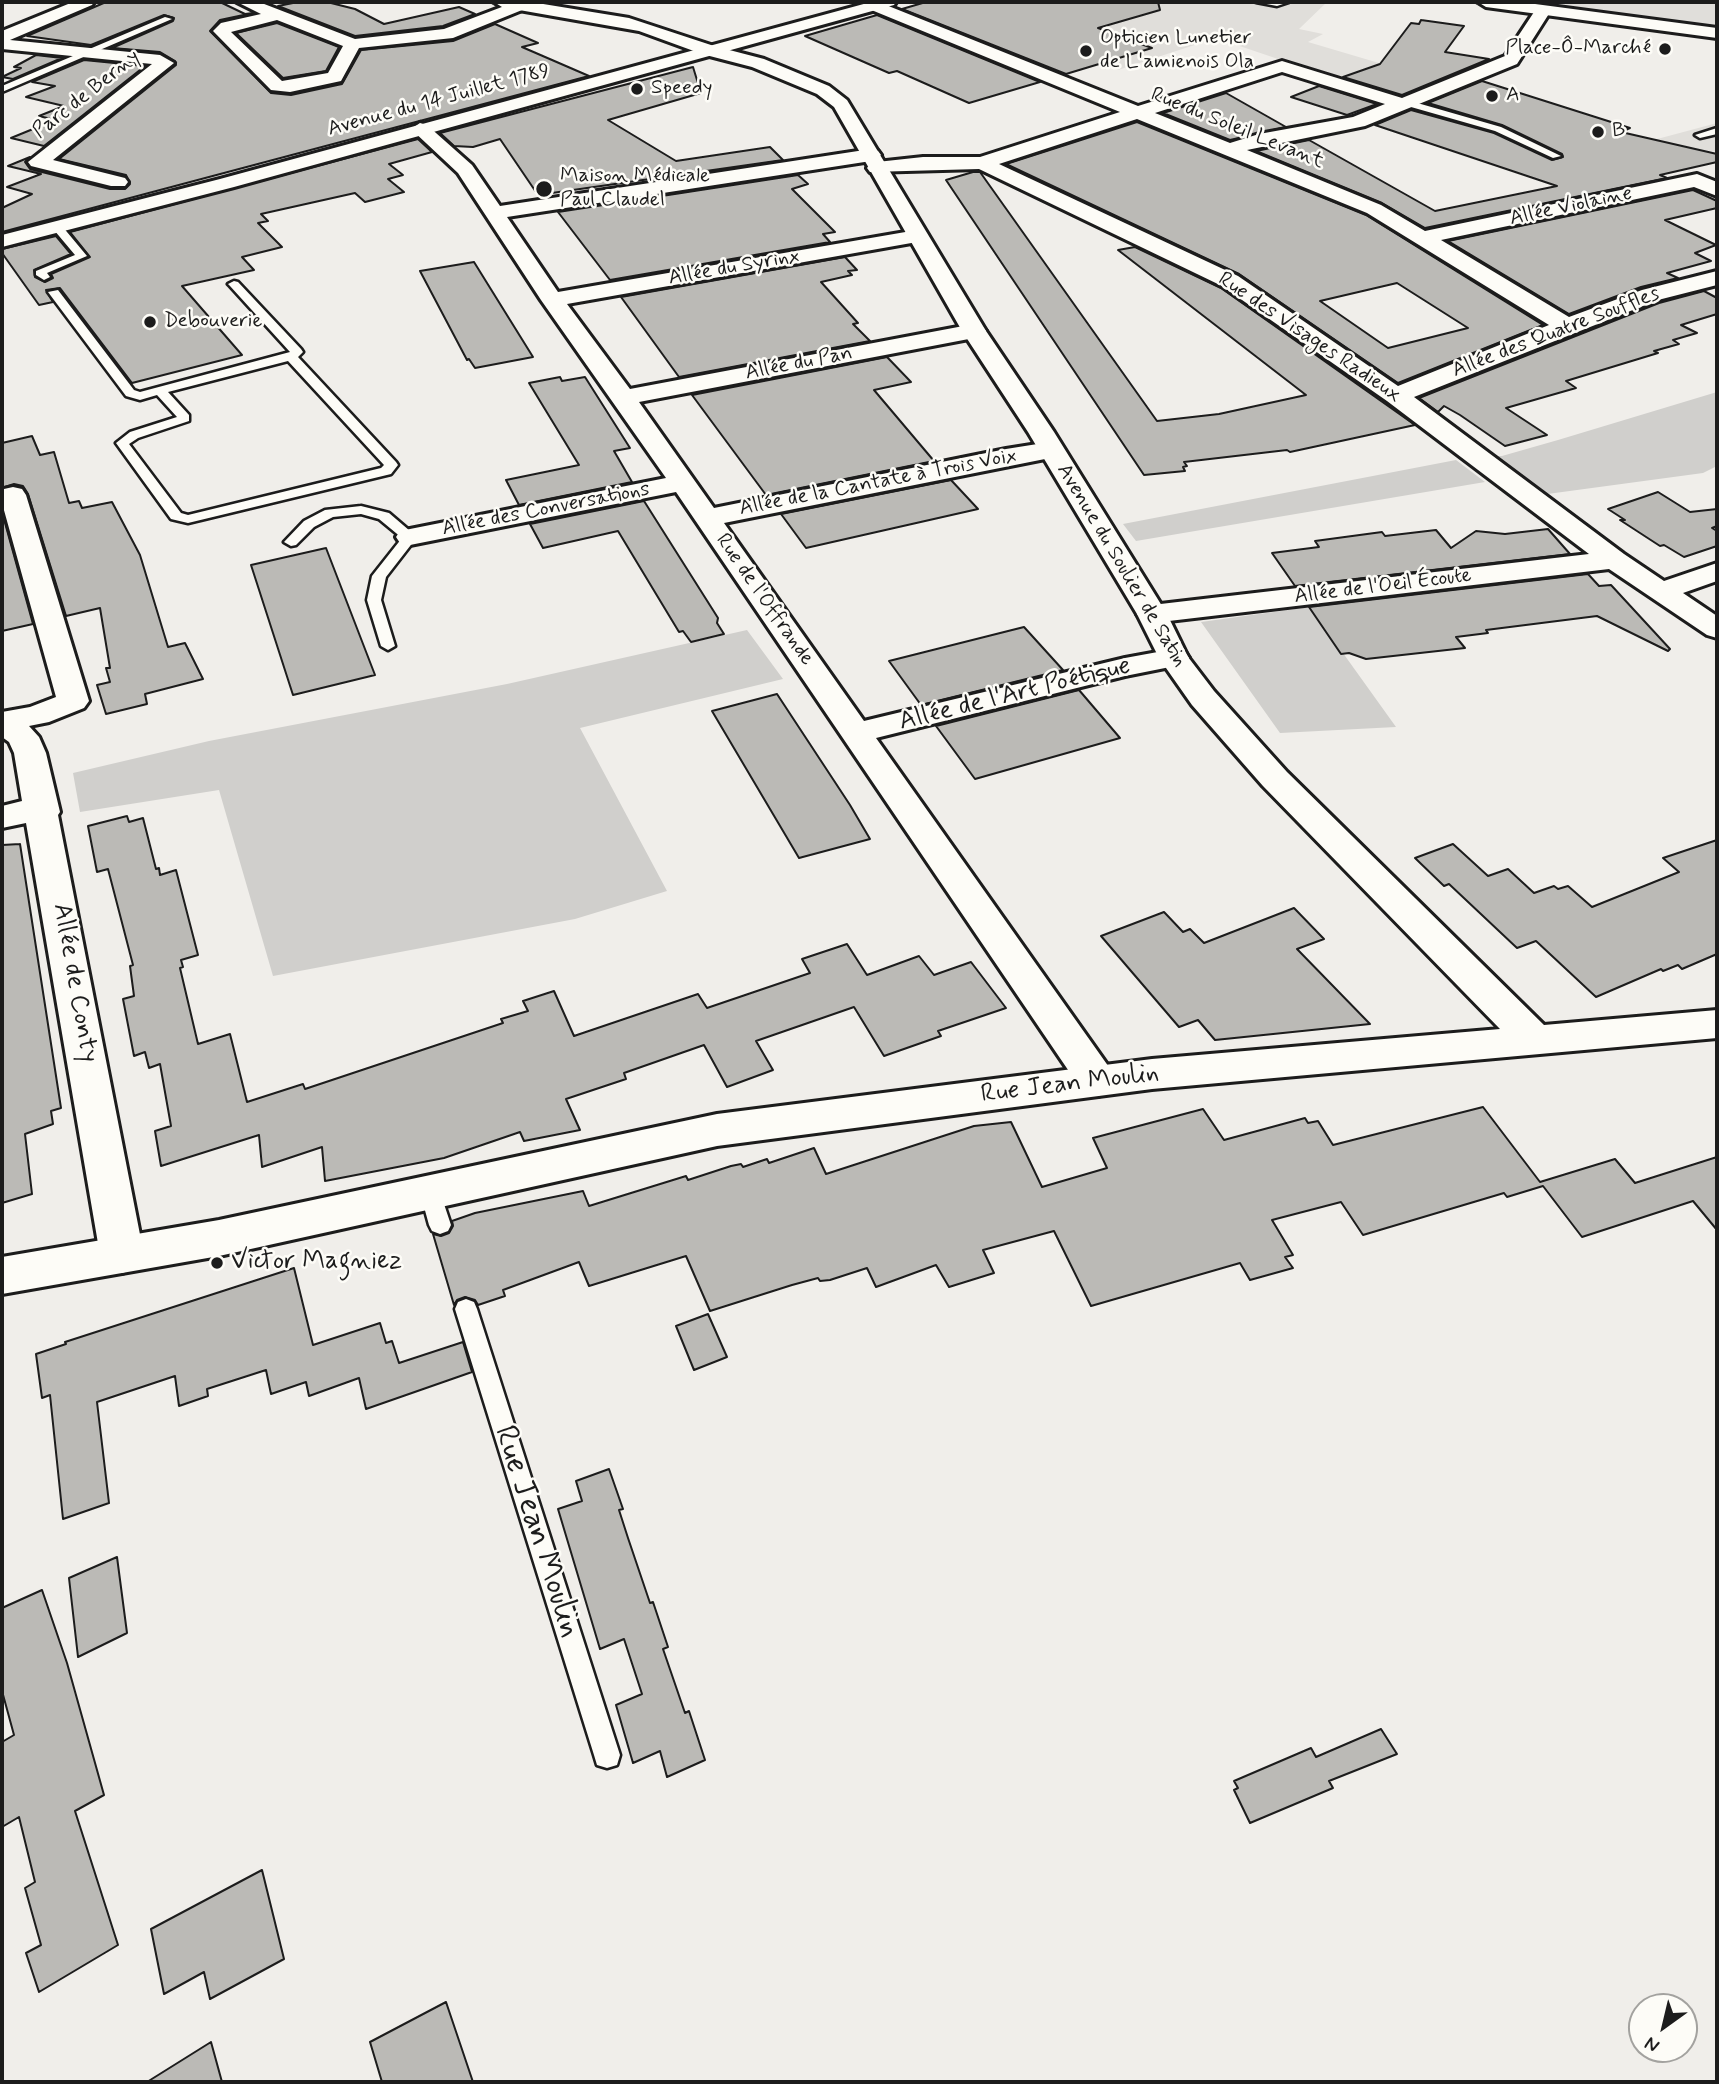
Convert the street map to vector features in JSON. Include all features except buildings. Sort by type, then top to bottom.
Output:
[{"type":"street","points":[[2,37],[86,2]]},
{"type":"street","points":[[245,2],[353,44],[447,34],[534,4]]},
{"type":"street","name":"Avenue du Soulier de Satin","points":[[502,2],[534,4],[643,27],[708,45],[758,63],[831,95],[841,104],[974,331],[1041,432],[1152,614],[1174,658],[1203,698],[1275,779],[1536,1041]]},
{"type":"street","name":"Avenue du 14 Juillet 1789","points":[[2,241],[420,129],[849,2]]},
{"type":"street","points":[[1486,2],[1717,33]]},
{"type":"street","name":"Avenue du 14 Juillet 1789","points":[[2,233],[708,45],[882,4]]},
{"type":"street","name":"Rue du Soleil Levant","points":[[882,4],[1137,113],[1374,209],[1567,326]]},
{"type":"street","points":[[1229,150],[1259,140],[1357,122],[1511,60],[1544,9]]},
{"type":"street","points":[[277,15],[227,27],[221,31],[277,86],[340,82],[353,44]]},
{"type":"street","points":[[447,34],[466,44]]},
{"type":"street","name":"Parc de Berny","points":[[2,44],[160,60],[165,63],[38,162],[118,182]]},
{"type":"street","points":[[982,163],[1282,66],[1405,104]]},
{"type":"street","name":"Rue de l'Offrande","points":[[420,129],[465,169],[552,300],[624,398],[1097,1082]]},
{"type":"street","name":"Rue des Visages Radieux","points":[[495,213],[874,162],[982,163],[1230,281],[1396,396],[1614,560],[1717,629]]},
{"type":"street","name":"Allée Violaine","points":[[1422,238],[1697,180],[1717,190]]},
{"type":"street","name":"Allée du Syrinx","points":[[552,300],[917,236]]},
{"type":"street","name":"Allée des Quatre Souffles","points":[[1396,396],[1650,295],[1717,278]]},
{"type":"street","name":"Allée du Pan","points":[[624,398],[974,331]]},
{"type":"street","name":"Allée de la Cantate à Trois Voix","points":[[707,518],[996,458],[1050,450]]},
{"type":"street","name":"Allée des Conversations","points":[[410,537],[682,482]]},
{"type":"street","points":[[2,723],[38,715],[73,701],[13,495]]},
{"type":"street","name":"Allée de l'Oeil Écoute","points":[[1152,614],[1614,560]]},
{"type":"street","points":[[1662,591],[1717,571]]},
{"type":"street","name":"Allée de l'Art Poétique","points":[[856,733],[1125,667],[1174,658]]},
{"type":"street","name":"Allée de Conty","points":[[2,723],[23,737],[30,753],[43,812],[122,1255]]},
{"type":"street","points":[[2,817],[21,812],[43,812]]},
{"type":"street","name":"Rue Jean Moulin","points":[[2,1276],[219,1238],[435,1209],[717,1130],[1152,1074],[1717,1024]]},
{"type":"lane","points":[[1260,2],[1285,2]]},
{"type":"lane","name":"Parc de Berny","points":[[2,89],[168,19]]},
{"type":"lane","points":[[1405,104],[1497,129],[1556,156]]},
{"type":"lane","points":[[1700,135],[1717,131]]},
{"type":"lane","points":[[44,277],[40,273],[43,271],[82,256],[58,228]]},
{"type":"lane","points":[[54,292],[130,393],[140,396],[162,393],[291,357],[297,352],[234,284]]},
{"type":"lane","points":[[162,393],[185,418],[134,435],[122,443],[176,516],[188,519],[387,471],[391,465],[291,357]]},
{"type":"lane","points":[[291,542],[309,524],[330,513],[362,510],[384,516],[410,537],[379,576],[374,600],[388,646]]},
{"type":"lane","name":"Rue Jean Moulin","points":[[466,1309],[607,1755]]},
{"type":"shaded area","points":[[943,2],[1327,2],[1299,29],[1323,34],[1308,42],[1389,66],[1343,81],[1216,38],[1118,70]]},
{"type":"shaded area","points":[[1509,2],[1717,2],[1717,30]]},
{"type":"shaded area","points":[[1717,123],[1717,152],[1646,142]]},
{"type":"shaded area","points":[[1717,392],[1717,466],[1703,473],[1540,495],[1486,456],[1502,456]]},
{"type":"shaded area","points":[[1456,460],[1485,482],[1136,541],[1123,524]]},
{"type":"shaded area","points":[[1310,607],[1396,727],[1280,733],[1201,622]]},
{"type":"shaded area","points":[[747,630],[783,679],[580,728],[667,891],[575,919],[273,976],[219,790],[80,812],[73,773],[209,741],[507,684]]},
{"type":"place","name":"Place-Ô-Marché","points":[[1665,49]]},
{"type":"place","name":"Opticien Lunetier de L'amienois Ola","points":[[1086,51]]},
{"type":"place","name":"Speedy","points":[[637,89]]},
{"type":"place","name":"A","points":[[1492,96]]},
{"type":"place","name":"B","points":[[1598,132]]},
{"type":"place","name":"Maison Médicale Paul Claudel","points":[[544,189]]},
{"type":"place","name":"Debouverie","points":[[150,322]]},
{"type":"place","name":"Victor Magniez","points":[[217,1263]]}]
